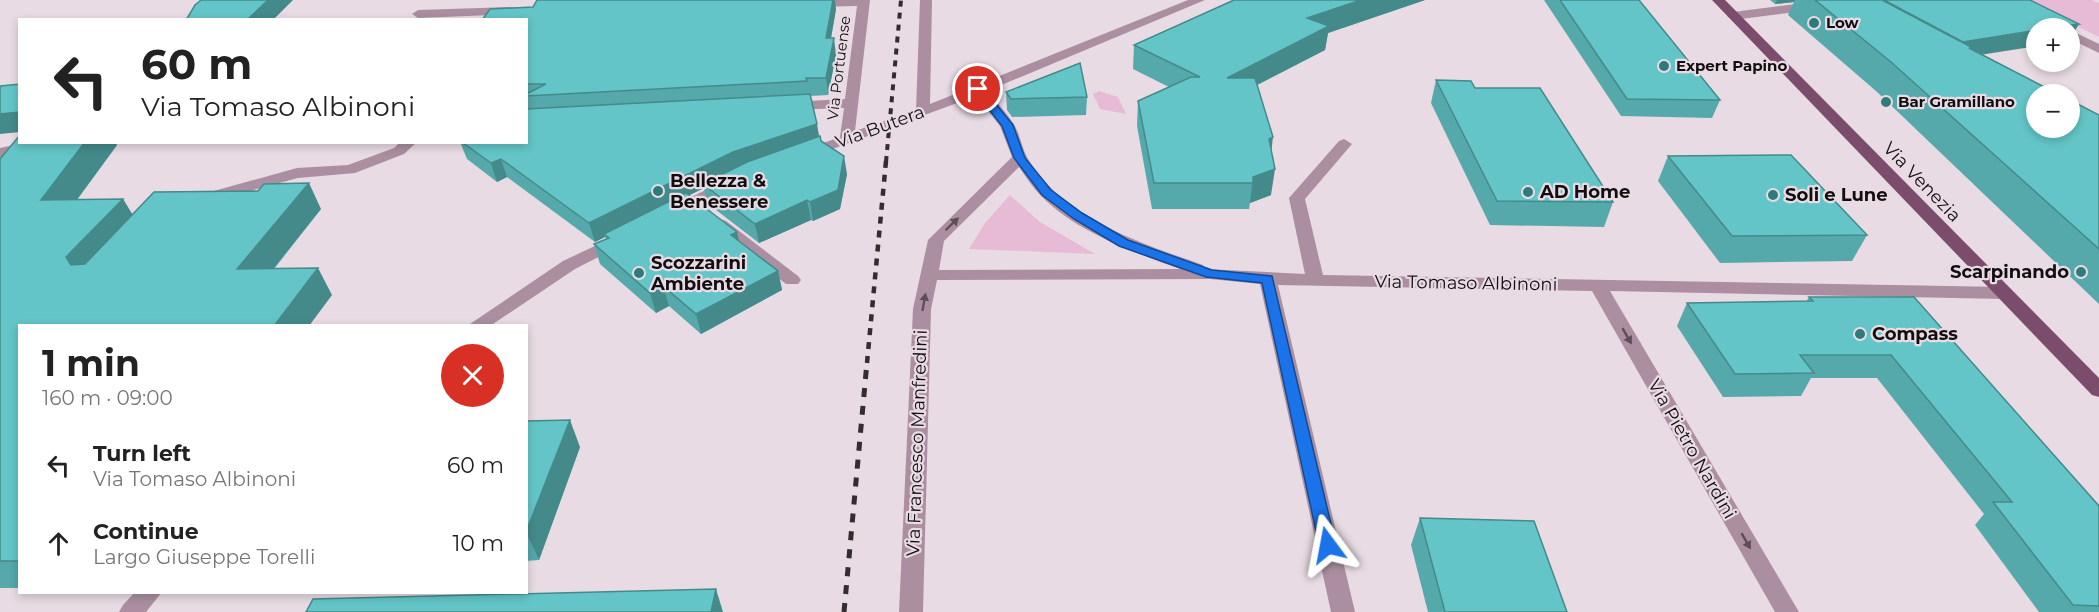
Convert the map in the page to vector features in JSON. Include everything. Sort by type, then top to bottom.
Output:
[{"type":"main road","name":"Via Venezia","points":[[1718,0],[2099,390]]},
{"type":"street","points":[[415,17],[429,0]]},
{"type":"street","points":[[923,112],[926,0]]},
{"type":"street","name":"Via Butera","points":[[785,161],[923,112],[1199,0]]},
{"type":"street","points":[[794,4],[864,1]]},
{"type":"street","name":"Via Portuense","points":[[847,139],[864,1]]},
{"type":"street","points":[[1733,16],[1838,3],[1857,7]]},
{"type":"street","points":[[415,17],[524,11]]},
{"type":"street","points":[[2080,39],[2099,49]]},
{"type":"street","points":[[978,89],[1007,125],[1020,158],[1047,193],[1078,216],[1124,243],[1210,274]]},
{"type":"street","points":[[770,107],[852,103]]},
{"type":"street","points":[[0,153],[43,144]]},
{"type":"street","points":[[199,200],[297,173],[350,170],[399,151],[408,144]]},
{"type":"street","points":[[1315,280],[1297,198],[1344,144]]},
{"type":"street","name":"Via Francesco Manfredini","points":[[911,612],[922,309],[936,240],[1020,158]]},
{"type":"street","points":[[661,218],[744,176]]},
{"type":"street","points":[[692,202],[792,280]]},
{"type":"street","points":[[479,324],[569,265],[631,234]]},
{"type":"street","name":"Via Tomaso Albinoni","points":[[929,275],[1210,274],[1268,279],[2004,293]]},
{"type":"street","points":[[1268,279],[1342,612]]},
{"type":"street","name":"Via Pietro Nardini","points":[[1598,285],[1786,612]]},
{"type":"street","points":[[126,612],[131,594]]},
{"type":"street","points":[[131,612],[149,594]]},
{"type":"shaded area","points":[[2024,0],[2092,0],[2099,3],[2099,37],[2080,28],[2080,18],[2060,18]]},
{"type":"shaded area","points":[[1099,91],[1118,97],[1126,114],[1100,109],[1093,94]]},
{"type":"shaded area","points":[[1010,195],[1040,222],[1095,254],[969,249],[985,223]]},
{"type":"building","points":[[201,0],[268,0],[249,18],[187,18]]},
{"type":"building","points":[[537,0],[833,0],[826,38],[834,38],[826,78],[806,78],[807,81],[528,96],[528,93],[546,84],[528,84],[528,18],[483,18],[490,9],[533,7]]},
{"type":"building","points":[[1234,0],[1361,0],[1307,18],[1329,26],[1227,78],[1255,78],[1273,137],[1269,139],[1275,169],[1253,177],[1253,183],[1154,183],[1138,101],[1191,77],[1200,77],[1134,45]]},
{"type":"building","points":[[1560,0],[1639,0],[1720,100],[1627,99]]},
{"type":"building","points":[[1815,0],[1882,0],[2039,84],[2026,84],[2026,138],[2080,138],[2080,105],[2099,115],[2099,249],[1891,62]]},
{"type":"building","points":[[1884,0],[2030,0],[2067,18],[2026,18],[2026,32],[1963,42]]},
{"type":"building","points":[[1080,63],[1087,97],[1011,99],[1006,92]]},
{"type":"building","points":[[1436,80],[1471,81],[1475,88],[1540,88],[1613,202],[1497,201]]},
{"type":"building","points":[[18,84],[18,112],[0,114],[0,86]]},
{"type":"building","points":[[810,94],[817,124],[733,152],[589,223],[501,159],[491,163],[465,144],[528,144],[528,109]]},
{"type":"building","points":[[820,136],[821,141],[844,156],[838,190],[810,202],[807,200],[755,224],[703,184],[747,162]]},
{"type":"building","points":[[18,137],[18,144],[83,144],[41,200],[123,199],[66,257],[71,265],[85,264],[154,192],[258,191],[264,184],[309,183],[237,269],[318,268],[276,324],[18,324],[18,561],[0,561],[0,159]]},
{"type":"building","points":[[1791,155],[1867,235],[1732,236],[1668,156]]},
{"type":"building","points":[[686,193],[737,232],[731,235],[778,271],[696,314],[663,286],[650,293],[594,244],[609,238],[604,234]]},
{"type":"building","points":[[1809,297],[1914,297],[2099,506],[2099,606],[2073,605],[1993,502],[2012,502],[1891,355],[1800,355],[1814,373],[1735,374],[1687,303],[1813,301]]},
{"type":"building","points":[[570,420],[528,527],[528,421]]},
{"type":"building","points":[[1420,518],[1534,521],[1567,612],[1445,612]]},
{"type":"building","points":[[716,589],[711,612],[306,612],[313,599]]},
{"type":"railway","points":[[886,162],[901,0]]},
{"type":"railway","points":[[867,363],[886,161]]},
{"type":"railway","points":[[844,612],[867,362]]},
{"type":"place","name":"Low","points":[[1814,23]]},
{"type":"place","name":"Expert Papino","points":[[1664,66]]},
{"type":"place","name":"Bar Gramillano","points":[[1886,102]]},
{"type":"place","name":"Bellezza & Benessere","points":[[658,191]]},
{"type":"place","name":"AD Home","points":[[1528,192]]},
{"type":"place","name":"Soli e Lune","points":[[1773,195]]},
{"type":"place","name":"Scarpinando","points":[[2081,272]]},
{"type":"place","name":"Scozzarini Ambiente","points":[[639,273]]},
{"type":"place","name":"Compass","points":[[1860,334]]},
{"type":"route","points":[[978,89],[1007,125],[1020,158],[1047,193],[1078,216],[1124,243],[1210,274],[1268,279],[1328,545]]}]
